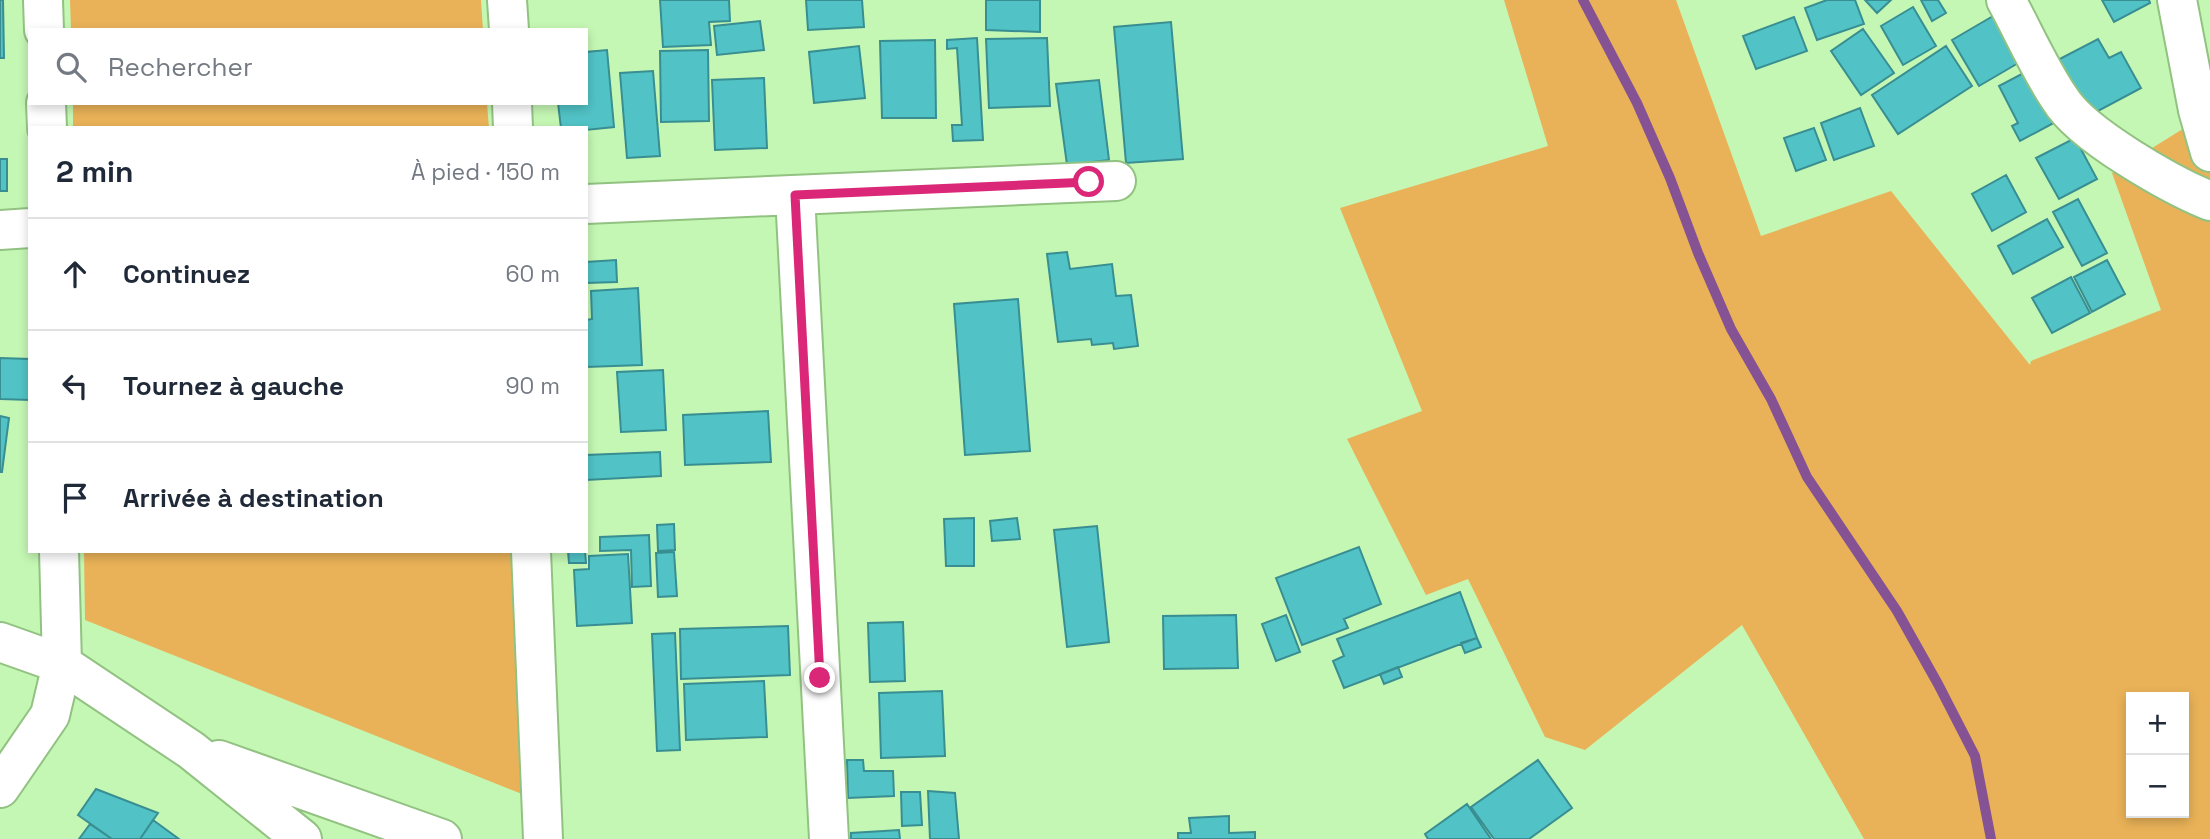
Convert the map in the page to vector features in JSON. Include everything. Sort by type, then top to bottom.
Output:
[{"type":"street","points":[[43,0],[44,28]]},
{"type":"street","points":[[507,0],[509,28]]},
{"type":"street","points":[[2006,0],[2060,100],[2073,116],[2117,150],[2210,201]]},
{"type":"street","points":[[2177,0],[2198,110],[2210,152]]},
{"type":"street","points":[[46,105],[47,126]]},
{"type":"street","points":[[512,105],[513,126]]},
{"type":"street","points":[[588,204],[1116,181]]},
{"type":"street","points":[[795,195],[829,839]]},
{"type":"street","points":[[0,230],[28,228]]},
{"type":"street","points":[[0,788],[50,715],[62,664],[59,553]]},
{"type":"street","points":[[531,553],[542,839]]},
{"type":"street","points":[[0,642],[62,664],[191,750],[302,839]]},
{"type":"street","points":[[191,750],[442,839]]},
{"type":"shaded area","points":[[70,0],[481,0],[483,28],[71,28]]},
{"type":"shaded area","points":[[1504,0],[1676,0],[1761,236],[1891,191],[2030,365],[2031,361],[2161,310],[2112,173],[2210,112],[2210,839],[1864,839],[1742,625],[1585,750],[1545,737],[1468,579],[1426,595],[1347,439],[1422,411],[1340,208],[1548,146]]},
{"type":"shaded area","points":[[73,105],[487,105],[489,126],[73,126]]},
{"type":"shaded area","points":[[84,553],[513,553],[527,796],[85,620]]},
{"type":"building","points":[[0,0],[3,0],[4,58],[0,58]]},
{"type":"building","points":[[660,0],[729,0],[730,21],[709,22],[711,45],[663,47]]},
{"type":"building","points":[[806,0],[862,0],[864,27],[808,30]]},
{"type":"building","points":[[986,0],[1040,0],[1040,32],[986,30]]},
{"type":"building","points":[[1827,0],[1855,0],[1864,24],[1817,40],[1805,8]]},
{"type":"building","points":[[1865,0],[1891,0],[1877,13]]},
{"type":"building","points":[[1921,0],[1938,0],[1946,13],[1932,21]]},
{"type":"building","points":[[2102,0],[2149,0],[2150,3],[2114,22]]},
{"type":"building","points":[[1913,7],[1936,46],[1903,65],[1881,26]]},
{"type":"building","points":[[2005,9],[2032,55],[1979,86],[1952,40]]},
{"type":"building","points":[[1794,17],[1807,51],[1756,69],[1743,36]]},
{"type":"building","points":[[760,21],[764,50],[717,55],[714,26]]},
{"type":"building","points":[[1171,22],[1183,159],[1126,163],[1114,27]]},
{"type":"building","points":[[1863,29],[1894,73],[1861,95],[1831,51]]},
{"type":"building","points":[[977,38],[983,140],[953,141],[952,125],[962,125],[957,48],[947,49],[947,40]]},
{"type":"building","points":[[1047,38],[1050,106],[989,108],[986,39]]},
{"type":"building","points":[[2098,39],[2109,58],[2121,52],[2141,88],[2085,118],[2054,62]]},
{"type":"building","points":[[935,40],[936,118],[882,118],[880,41]]},
{"type":"building","points":[[859,46],[865,98],[814,103],[809,52]]},
{"type":"building","points":[[1946,46],[1972,86],[1898,134],[1872,95]]},
{"type":"building","points":[[607,50],[614,127],[588,130],[588,126],[561,126],[558,105],[588,105],[588,52]]},
{"type":"building","points":[[708,50],[709,121],[661,122],[660,51]]},
{"type":"building","points":[[2033,68],[2061,119],[2020,141],[2012,126],[2018,123],[1999,86]]},
{"type":"building","points":[[653,71],[660,156],[627,158],[620,73]]},
{"type":"building","points":[[764,78],[767,148],[715,150],[712,80]]},
{"type":"building","points":[[1099,80],[1109,160],[1067,165],[1056,84]]},
{"type":"building","points":[[1860,108],[1874,146],[1834,160],[1821,123]]},
{"type":"building","points":[[1814,128],[1826,160],[1796,171],[1784,138]]},
{"type":"building","points":[[2075,138],[2097,179],[2059,199],[2036,158]]},
{"type":"building","points":[[0,159],[7,159],[7,191],[0,191]]},
{"type":"building","points":[[2006,175],[2026,212],[1992,231],[1972,194]]},
{"type":"building","points":[[2078,199],[2107,253],[2082,266],[2053,212]]},
{"type":"building","points":[[2047,219],[2063,247],[2013,274],[1998,246]]},
{"type":"building","points":[[1067,252],[1070,269],[1112,264],[1116,296],[1131,295],[1138,346],[1114,349],[1113,343],[1092,345],[1091,339],[1058,342],[1047,254]]},
{"type":"building","points":[[616,260],[617,282],[588,283],[588,262]]},
{"type":"building","points":[[2107,260],[2125,294],[2092,312],[2074,277]]},
{"type":"building","points":[[2071,277],[2090,313],[2052,333],[2032,298]]},
{"type":"building","points":[[638,288],[642,365],[588,367],[588,320],[592,319],[591,291]]},
{"type":"building","points":[[1018,299],[1030,451],[965,455],[954,304]]},
{"type":"building","points":[[0,358],[28,359],[28,400],[0,399]]},
{"type":"building","points":[[663,370],[666,430],[621,432],[617,372]]},
{"type":"building","points":[[768,411],[771,462],[685,465],[683,415]]},
{"type":"building","points":[[0,416],[9,418],[2,472],[0,472]]},
{"type":"building","points":[[660,452],[661,476],[588,480],[588,455]]},
{"type":"building","points":[[974,518],[974,566],[946,566],[944,519]]},
{"type":"building","points":[[1017,518],[1020,539],[992,541],[990,521]]},
{"type":"building","points":[[674,524],[675,550],[658,551],[657,525]]},
{"type":"building","points":[[1097,526],[1109,642],[1067,647],[1054,530]]},
{"type":"building","points":[[649,535],[651,586],[632,587],[631,550],[600,551],[600,537]]},
{"type":"building","points":[[1359,547],[1381,604],[1344,619],[1348,628],[1302,645],[1276,578]]},
{"type":"building","points":[[674,552],[677,596],[658,597],[656,553]]},
{"type":"building","points":[[568,553],[585,553],[586,563],[569,563]]},
{"type":"building","points":[[628,554],[632,623],[577,626],[574,570],[589,569],[589,556]]},
{"type":"building","points":[[1460,592],[1477,638],[1344,688],[1333,661],[1344,656],[1337,639]]},
{"type":"building","points":[[1236,615],[1238,668],[1164,669],[1163,616]]},
{"type":"building","points":[[1286,615],[1300,652],[1276,661],[1262,624]]},
{"type":"building","points":[[903,622],[905,681],[870,682],[868,623]]},
{"type":"building","points":[[788,626],[790,675],[681,679],[680,629]]},
{"type":"building","points":[[675,633],[680,750],[657,751],[652,634]]},
{"type":"building","points":[[1477,638],[1481,647],[1465,653],[1461,643]]},
{"type":"building","points":[[1398,667],[1402,677],[1384,684],[1380,674]]},
{"type":"building","points":[[764,681],[767,737],[686,740],[684,684]]},
{"type":"building","points":[[942,691],[945,756],[881,758],[879,693]]},
{"type":"building","points":[[847,760],[863,760],[864,771],[893,771],[894,796],[848,798]]},
{"type":"building","points":[[1538,760],[1572,808],[1529,839],[1494,839],[1471,807]]},
{"type":"building","points":[[96,789],[158,813],[140,839],[112,839],[78,815]]},
{"type":"building","points":[[928,791],[955,793],[959,839],[930,839]]},
{"type":"building","points":[[901,792],[920,792],[922,825],[902,826]]},
{"type":"building","points":[[1467,804],[1491,839],[1428,839],[1425,834]]},
{"type":"building","points":[[1229,816],[1229,833],[1255,832],[1255,839],[1178,839],[1178,833],[1191,833],[1189,818]]},
{"type":"building","points":[[153,820],[179,839],[140,839]]},
{"type":"building","points":[[90,824],[112,839],[79,839]]},
{"type":"building","points":[[899,830],[900,839],[851,839],[851,833]]},
{"type":"waterway","points":[[1583,0],[1637,103],[1731,329],[1771,399],[1807,477],[1897,611],[1975,756],[1991,839]]},
{"type":"route","points":[[820,678],[795,195],[1089,182]]}]
